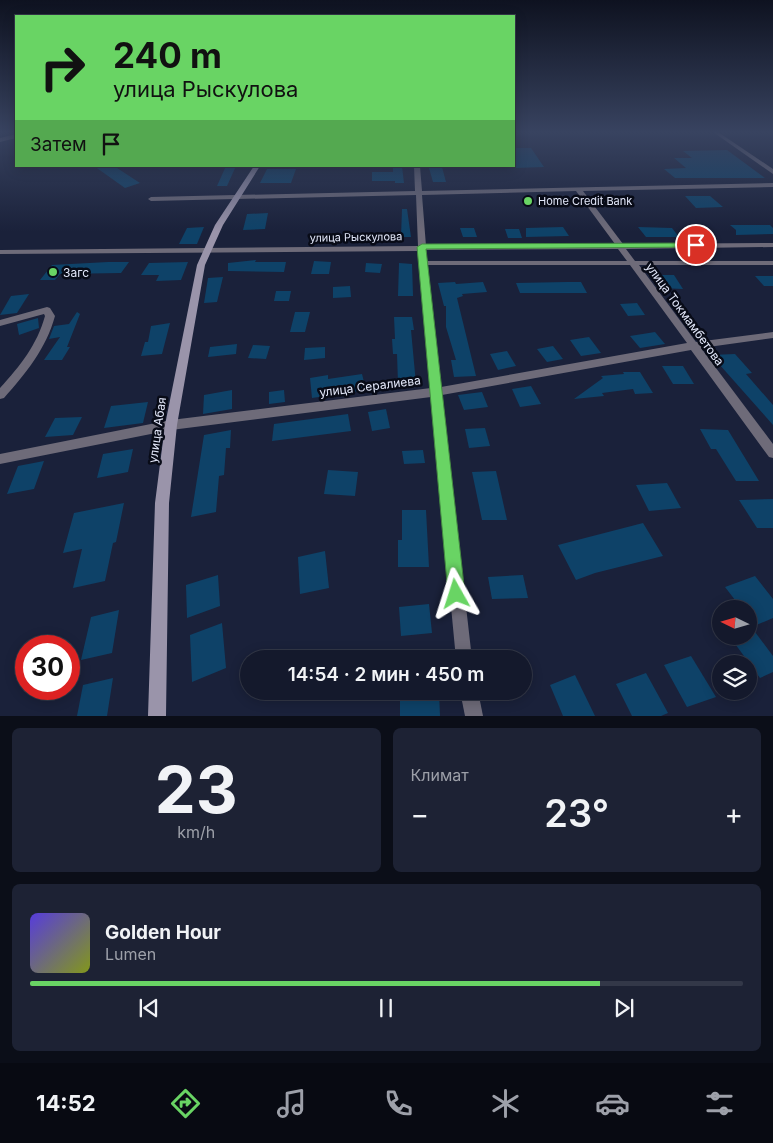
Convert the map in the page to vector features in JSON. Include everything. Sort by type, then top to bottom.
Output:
[{"type":"street","name":"улица Абая","points":[[157,716],[162,503],[170,425],[201,265],[219,225],[256,167]]},
{"type":"street","points":[[417,167],[423,263],[463,650]]},
{"type":"street","points":[[151,199],[773,185]]},
{"type":"street","name":"улица Токмамбетова","points":[[578,189],[692,346],[773,453]]},
{"type":"street","name":"улица Рыскулова","points":[[0,252],[773,245]]},
{"type":"street","points":[[423,263],[773,263]]},
{"type":"street","points":[[0,323],[46,310],[50,316],[46,335],[33,356],[0,394]]},
{"type":"street","name":"улица Сералиева","points":[[0,460],[170,425],[436,392],[692,346],[773,335]]},
{"type":"street","points":[[471,700],[474,716]]},
{"type":"building","points":[[515,165],[543,165],[544,167],[514,168]]},
{"type":"building","points":[[683,165],[748,165],[765,178],[675,178],[664,169],[686,168]]},
{"type":"building","points":[[95,167],[116,167],[140,183],[125,188]]},
{"type":"building","points":[[226,167],[236,167],[227,186],[217,186]]},
{"type":"building","points":[[393,167],[402,167],[404,183],[372,181],[372,172],[393,172]]},
{"type":"building","points":[[442,167],[446,182],[433,182],[429,168]]},
{"type":"building","points":[[267,169],[296,169],[291,183],[260,183]]},
{"type":"building","points":[[685,196],[710,196],[723,207],[696,208]]},
{"type":"building","points":[[402,209],[407,209],[411,237],[401,237]]},
{"type":"building","points":[[268,213],[265,229],[243,230],[247,214]]},
{"type":"building","points":[[730,225],[770,225],[773,228],[773,234],[736,235],[736,230]]},
{"type":"building","points":[[204,227],[197,244],[179,244],[187,228]]},
{"type":"building","points":[[563,227],[569,236],[526,237],[526,228]]},
{"type":"building","points":[[638,227],[672,228],[679,237],[646,237]]},
{"type":"building","points":[[460,228],[474,228],[477,237],[463,237]]},
{"type":"building","points":[[505,229],[519,229],[522,238],[508,238]]},
{"type":"building","points":[[256,260],[255,262],[286,262],[284,272],[228,271],[228,263]]},
{"type":"building","points":[[314,261],[331,262],[329,274],[311,274]]},
{"type":"building","points":[[129,262],[121,273],[60,274],[55,280],[40,280],[52,265]]},
{"type":"building","points":[[188,262],[181,280],[156,281],[159,275],[141,275],[149,263]]},
{"type":"building","points":[[366,263],[382,264],[380,273],[365,272]]},
{"type":"building","points":[[399,263],[412,264],[413,296],[398,296]]},
{"type":"building","points":[[652,275],[674,275],[683,289],[660,288]]},
{"type":"building","points":[[755,276],[773,276],[773,286],[764,286]]},
{"type":"building","points":[[223,277],[217,302],[204,303],[208,278]]},
{"type":"building","points":[[455,282],[456,284],[483,282],[487,292],[462,294],[463,296],[457,298],[476,376],[454,377],[451,360],[456,360],[446,327],[446,306],[444,306],[438,283]]},
{"type":"building","points":[[581,282],[587,293],[520,293],[516,283]]},
{"type":"building","points":[[350,286],[351,297],[333,298],[333,287]]},
{"type":"building","points":[[276,291],[291,291],[289,301],[274,301]]},
{"type":"building","points":[[29,294],[17,313],[0,315],[11,296]]},
{"type":"building","points":[[637,303],[645,315],[628,316],[620,304]]},
{"type":"building","points":[[77,312],[80,314],[67,347],[70,347],[62,360],[44,360],[60,337],[49,339],[54,326],[69,324]]},
{"type":"building","points":[[295,312],[310,312],[305,332],[290,332]]},
{"type":"building","points":[[394,317],[412,317],[414,330],[411,330],[416,384],[398,383],[397,354],[393,354],[392,339],[395,339]]},
{"type":"building","points":[[38,318],[39,328],[19,335],[17,324]]},
{"type":"building","points":[[170,323],[162,354],[141,356],[145,342],[148,342],[151,326]]},
{"type":"building","points":[[655,332],[665,344],[640,348],[630,336]]},
{"type":"building","points":[[589,337],[601,353],[581,356],[570,340]]},
{"type":"building","points":[[237,344],[236,354],[208,357],[210,347]]},
{"type":"building","points":[[253,345],[270,346],[266,359],[248,358]]},
{"type":"building","points":[[553,346],[563,359],[547,362],[537,349]]},
{"type":"building","points":[[325,347],[325,358],[304,360],[305,348]]},
{"type":"building","points":[[507,351],[516,366],[498,370],[490,354]]},
{"type":"building","points":[[735,354],[752,373],[746,374],[773,405],[773,425],[711,355]]},
{"type":"building","points":[[662,366],[683,366],[694,384],[673,384]]},
{"type":"building","points":[[623,372],[640,372],[653,393],[635,394],[633,389],[602,393],[604,396],[574,399],[603,378],[601,376],[624,374]]},
{"type":"building","points":[[362,374],[366,390],[312,398],[310,378],[328,375],[328,379]]},
{"type":"building","points":[[531,386],[541,404],[520,407],[512,389]]},
{"type":"building","points":[[232,390],[232,409],[203,414],[204,395]]},
{"type":"building","points":[[284,390],[285,402],[269,404],[269,392]]},
{"type":"building","points":[[482,392],[488,407],[464,410],[458,395]]},
{"type":"building","points":[[148,402],[143,423],[104,428],[111,406]]},
{"type":"building","points":[[386,409],[390,428],[372,431],[368,412]]},
{"type":"building","points":[[348,414],[351,431],[272,441],[274,424]]},
{"type":"building","points":[[82,417],[73,435],[45,437],[55,418]]},
{"type":"building","points":[[485,428],[490,446],[469,448],[465,429]]},
{"type":"building","points":[[700,429],[728,430],[759,481],[736,481],[716,449],[711,449]]},
{"type":"building","points":[[231,430],[230,448],[226,448],[224,475],[219,476],[216,512],[191,517],[204,435]]},
{"type":"building","points":[[133,449],[128,472],[97,478],[103,454]]},
{"type":"building","points":[[423,450],[425,463],[404,464],[402,451]]},
{"type":"building","points":[[44,461],[34,489],[7,494],[18,466]]},
{"type":"building","points":[[328,470],[358,472],[355,496],[324,494]]},
{"type":"building","points":[[496,471],[507,520],[482,520],[472,472]]},
{"type":"building","points":[[667,483],[681,508],[649,511],[636,485]]},
{"type":"building","points":[[773,499],[773,528],[757,528],[739,500]]},
{"type":"building","points":[[124,503],[105,581],[73,588],[82,549],[63,553],[74,513]]},
{"type":"building","points":[[402,510],[426,510],[429,567],[398,567],[398,540],[402,540]]},
{"type":"building","points":[[643,523],[663,556],[595,573],[576,580],[558,545]]},
{"type":"building","points":[[325,551],[329,588],[300,594],[298,557]]},
{"type":"building","points":[[218,575],[220,606],[187,618],[186,585]]},
{"type":"building","points":[[523,575],[528,598],[492,599],[488,577]]},
{"type":"building","points":[[755,576],[773,599],[773,618],[758,624],[758,600],[735,600],[725,587]]},
{"type":"building","points":[[429,604],[432,633],[401,636],[399,607]]},
{"type":"building","points":[[119,610],[112,653],[81,660],[91,617]]},
{"type":"building","points":[[222,623],[226,668],[192,682],[190,635]]},
{"type":"building","points":[[758,636],[773,656],[773,672],[760,678],[757,674],[757,655],[743,655],[736,645],[758,645]]},
{"type":"building","points":[[691,656],[712,690],[712,698],[687,707],[664,665]]},
{"type":"building","points":[[646,673],[668,713],[661,716],[632,716],[616,684]]},
{"type":"building","points":[[575,675],[595,716],[563,716],[550,685]]},
{"type":"building","points":[[113,678],[107,716],[77,716],[83,685]]},
{"type":"building","points":[[400,700],[439,700],[440,716],[400,716]]},
{"type":"place","name":"Home Credit Bank","points":[[528,201]]},
{"type":"place","name":"Загс","points":[[53,272]]},
{"type":"route","points":[[456,594],[422,247],[696,245]]}]
